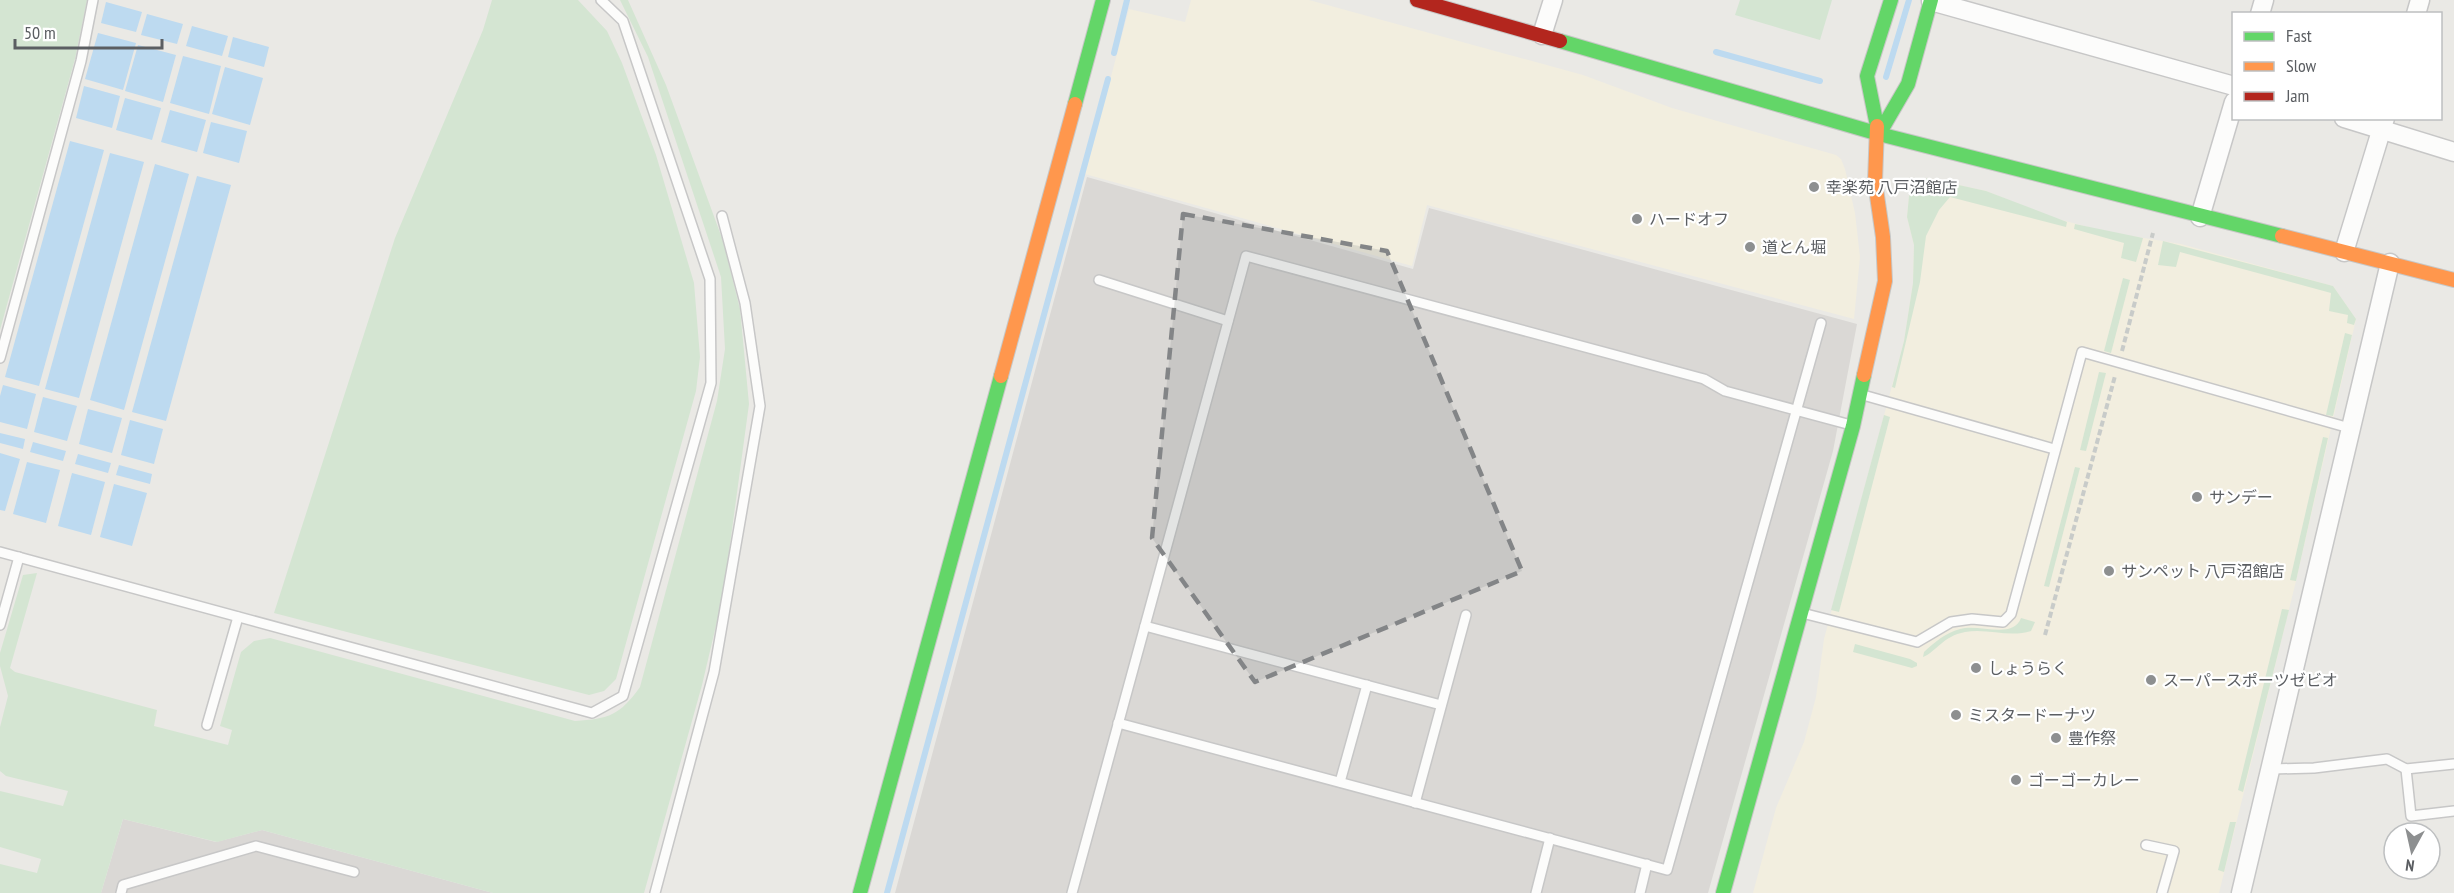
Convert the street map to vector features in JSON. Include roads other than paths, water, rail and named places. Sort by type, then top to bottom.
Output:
[{"type":"street","points":[[860,893],[1103,0]]},
{"type":"street","points":[[1417,0],[1879,134],[2454,280]]},
{"type":"street","points":[[1542,35],[1554,0]]},
{"type":"street","points":[[1723,893],[1853,426],[1885,281],[1883,237],[1875,182],[1879,134],[1867,76],[1891,0]]},
{"type":"street","points":[[1879,134],[1908,84],[1931,0],[2232,85]]},
{"type":"street","points":[[2200,217],[2232,109]]},
{"type":"street","points":[[2357,120],[2383,124],[2454,152]]},
{"type":"street","points":[[2344,252],[2383,124]]},
{"type":"street","points":[[2241,893],[2353,429],[2390,263]]},
{"type":"lane","points":[[0,358],[81,61],[93,0]]},
{"type":"lane","points":[[0,552],[592,713],[623,696],[711,383],[710,279],[623,21],[601,0]]},
{"type":"lane","points":[[655,893],[714,672],[760,406],[745,303],[722,216]]},
{"type":"lane","points":[[1072,893],[1246,256],[1704,379],[1725,391],[1853,426]]},
{"type":"lane","points":[[1099,280],[1228,321]]},
{"type":"lane","points":[[1118,723],[1667,870],[1821,323]]},
{"type":"lane","points":[[1801,613],[1917,642],[1951,622],[1972,619],[2003,622],[2011,614],[2082,352],[2353,429]]},
{"type":"lane","points":[[1861,394],[2054,449]]},
{"type":"lane","points":[[0,625],[19,557]]},
{"type":"lane","points":[[1415,802],[1466,615]]},
{"type":"lane","points":[[207,725],[238,617]]},
{"type":"lane","points":[[1145,626],[1441,705]]},
{"type":"lane","points":[[1340,782],[1367,685]]},
{"type":"lane","points":[[2272,769],[2297,769],[2387,759],[2406,769],[2454,764]]},
{"type":"lane","points":[[2406,769],[2411,816],[2454,811]]},
{"type":"lane","points":[[1536,893],[1550,838]]},
{"type":"lane","points":[[2146,845],[2174,851],[2162,893]]},
{"type":"lane","points":[[121,893],[123,885],[256,846],[354,872]]},
{"type":"lane","points":[[1640,893],[1647,864]]},
{"type":"water","points":[[106,2],[142,12],[136,32],[101,23]]},
{"type":"water","points":[[147,14],[183,24],[177,44],[141,35]]},
{"type":"water","points":[[192,26],[228,36],[222,56],[186,46]]},
{"type":"water","points":[[98,33],[136,43],[123,90],[85,79]]},
{"type":"water","points":[[233,37],[269,47],[264,67],[228,57]]},
{"type":"water","points":[[138,45],[176,55],[163,102],[125,91]]},
{"type":"water","points":[[183,56],[221,66],[209,114],[170,103]]},
{"type":"water","points":[[225,67],[263,78],[250,125],[212,114]]},
{"type":"water","points":[[84,86],[120,96],[112,128],[76,118]]},
{"type":"water","points":[[125,98],[161,108],[152,140],[116,130]]},
{"type":"water","points":[[170,110],[206,120],[197,152],[161,142]]},
{"type":"water","points":[[211,122],[247,131],[239,163],[203,153]]},
{"type":"water","points":[[70,141],[104,150],[39,386],[5,377]]},
{"type":"water","points":[[110,153],[144,162],[79,398],[45,389]]},
{"type":"water","points":[[155,164],[189,174],[124,410],[90,400]]},
{"type":"water","points":[[197,176],[231,185],[166,421],[132,412]]},
{"type":"water","points":[[3,385],[36,394],[27,429],[0,422],[0,396]]},
{"type":"water","points":[[43,397],[77,406],[67,441],[34,432]]},
{"type":"water","points":[[88,409],[122,418],[112,453],[79,444]]},
{"type":"water","points":[[130,420],[163,429],[154,464],[121,455]]},
{"type":"water","points":[[0,433],[25,439],[23,449],[0,443]]},
{"type":"water","points":[[33,442],[66,451],[63,461],[30,452]]},
{"type":"water","points":[[0,453],[20,459],[5,511],[0,510]]},
{"type":"water","points":[[78,454],[111,463],[108,473],[75,464]]},
{"type":"water","points":[[27,462],[60,470],[46,523],[13,514]]},
{"type":"water","points":[[119,465],[152,474],[150,484],[116,475]]},
{"type":"water","points":[[72,473],[105,482],[91,535],[58,526]]},
{"type":"water","points":[[114,484],[147,493],[132,546],[100,537]]},
{"type":"waterway","points":[[1114,53],[1127,0]]},
{"type":"waterway","points":[[1886,77],[1909,0]]},
{"type":"waterway","points":[[1716,52],[1820,81]]},
{"type":"waterway","points":[[887,893],[1108,79]]},
{"type":"place","name":"幸楽苑 八戸沼館店","points":[[1814,187]]},
{"type":"place","name":"ハードオフ","points":[[1637,219]]},
{"type":"place","name":"道とん堀","points":[[1750,247]]},
{"type":"place","name":"サンデー","points":[[2197,497]]},
{"type":"place","name":"サンペット 八戸沼館店","points":[[2109,571]]},
{"type":"place","name":"しょうらく","points":[[1976,668]]},
{"type":"place","name":"スーパースポーツゼビオ","points":[[2151,680]]},
{"type":"place","name":"ミスタードーナツ","points":[[1956,715]]},
{"type":"place","name":"豊作祭","points":[[2056,738]]},
{"type":"place","name":"ゴーゴーカレー","points":[[2016,780]]}]
